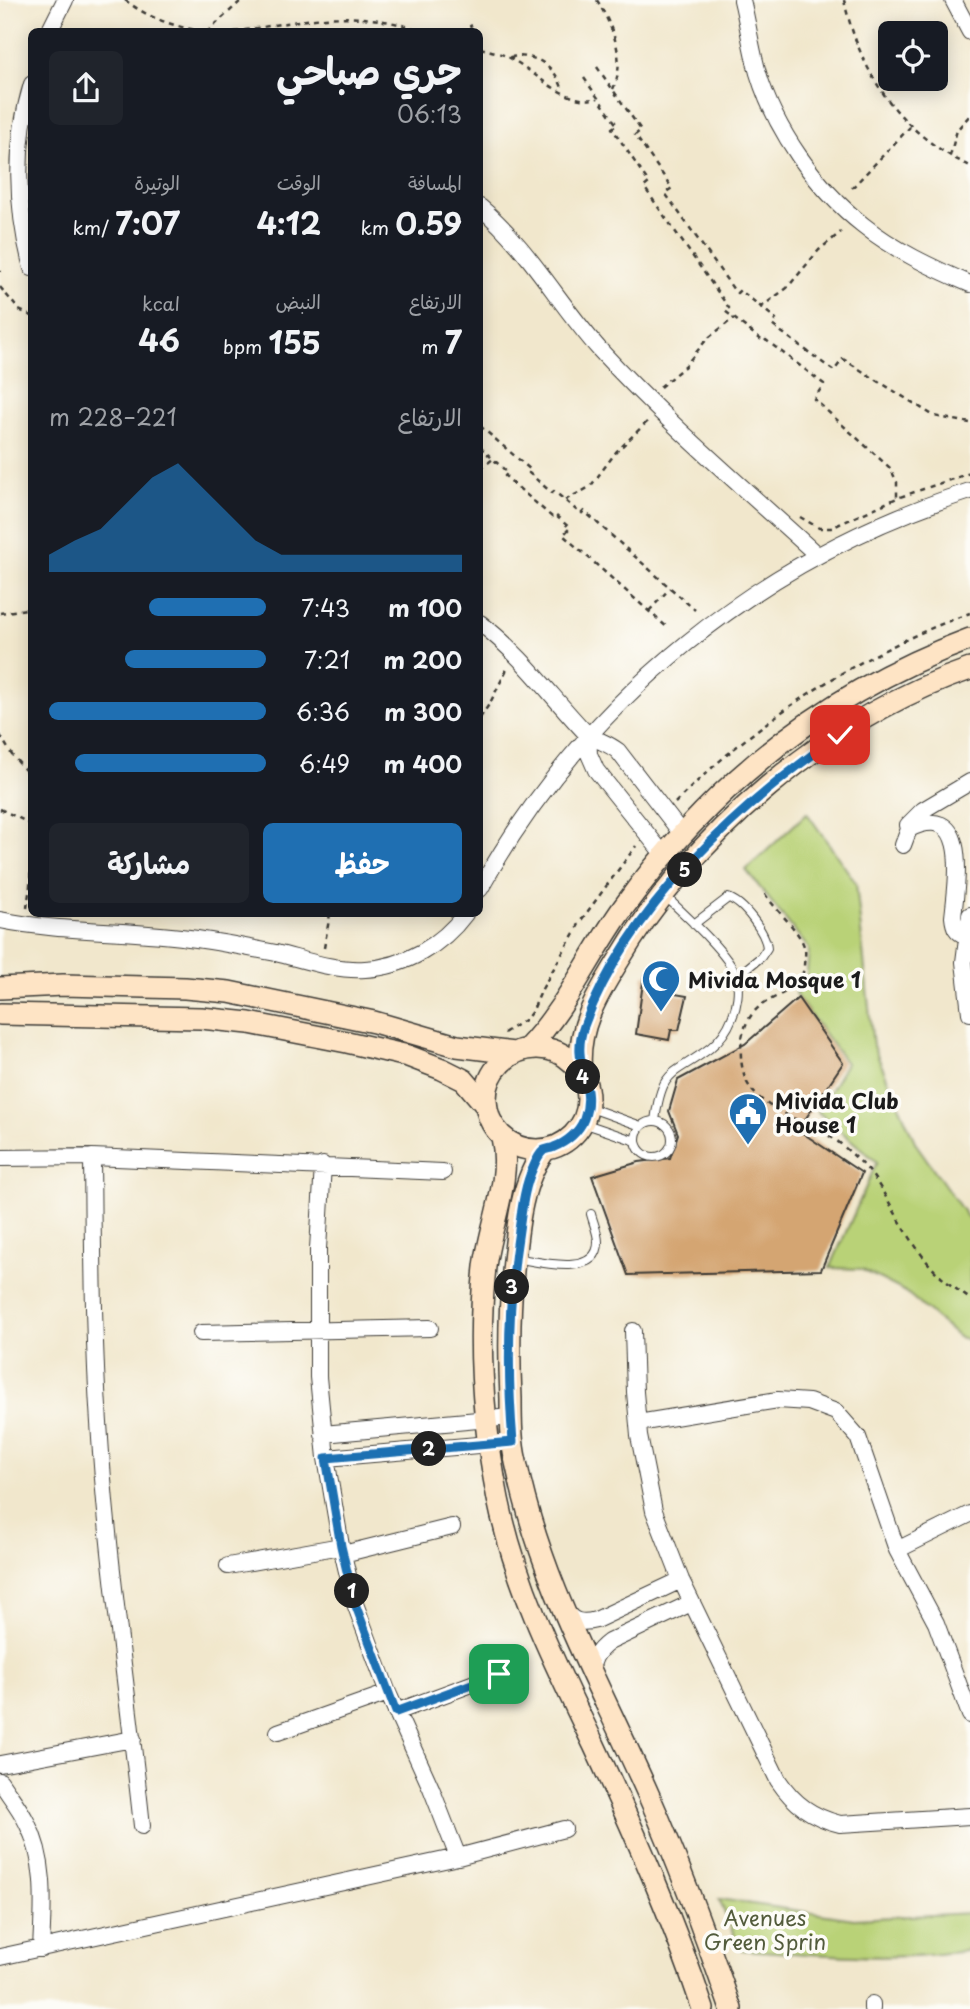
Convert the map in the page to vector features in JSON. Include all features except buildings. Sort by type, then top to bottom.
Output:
[{"type":"street","points":[[742,0],[758,74],[776,117],[800,157],[829,193],[863,225],[902,251],[970,284]]},
{"type":"street","points":[[953,0],[970,32]]},
{"type":"street","points":[[50,28],[60,2]]},
{"type":"street","points":[[28,106],[20,149],[28,253]]},
{"type":"street","points":[[483,210],[524,251],[570,315],[627,379],[817,555]]},
{"type":"street","points":[[483,885],[519,824],[588,735],[621,700],[695,635],[775,579],[817,555],[902,515],[970,491]]},
{"type":"street","points":[[483,626],[515,653],[588,735],[604,741],[618,751],[682,834]]},
{"type":"street","points":[[0,988],[76,986],[185,988],[229,992],[374,1022],[457,1045],[521,1051],[552,1050],[573,1062],[581,1072],[586,1083],[585,1115],[567,1141],[545,1150],[522,1147],[502,1137],[492,1123],[487,1107],[487,1091],[492,1076],[501,1063],[521,1051],[557,1014],[602,938],[664,855],[745,771],[825,711],[909,664],[970,639]]},
{"type":"street","points":[[581,1072],[580,1042],[589,1014],[623,952],[664,894],[728,824],[801,762],[881,710],[970,668]]},
{"type":"street","points":[[588,735],[589,754],[596,770],[664,855]]},
{"type":"street","points":[[903,845],[909,822],[915,816],[970,782]]},
{"type":"street","points":[[909,829],[925,823],[939,823],[949,827],[959,844],[953,917],[958,933],[966,936]]},
{"type":"street","points":[[970,915],[964,962],[970,1013]]},
{"type":"street","points":[[0,920],[26,925],[194,938],[340,968],[366,970],[392,965],[416,956],[438,942],[463,917]]},
{"type":"street","points":[[0,1014],[201,1018],[249,1023],[408,1056],[464,1080],[487,1107]]},
{"type":"street","points":[[502,1137],[505,1165],[486,1265],[483,1298],[485,1420],[508,1545],[534,1621],[647,1862],[703,2009]]},
{"type":"street","points":[[545,1150],[528,1180],[509,1311],[513,1442],[529,1520],[559,1603],[594,1681]]},
{"type":"street","points":[[0,1158],[92,1157],[443,1172]]},
{"type":"street","points":[[92,1157],[94,1318],[99,1422],[109,1536],[142,1826]]},
{"type":"street","points":[[323,1165],[318,1249],[319,1406],[342,1550],[354,1601],[388,1693],[431,1788],[458,1857]]},
{"type":"street","points":[[201,1333],[430,1328]]},
{"type":"street","points":[[633,1331],[638,1423],[648,1490],[691,1603],[778,1780],[801,1807],[821,1818],[849,1825],[970,1816]]},
{"type":"street","points":[[638,1423],[778,1401],[798,1400],[836,1412],[858,1437],[897,1550],[936,1623],[970,1715]]},
{"type":"street","points":[[323,1434],[511,1417]]},
{"type":"street","points":[[326,1458],[513,1442]]},
{"type":"street","points":[[897,1550],[970,1514]]},
{"type":"street","points":[[228,1566],[342,1550],[452,1527]]},
{"type":"street","points":[[559,1603],[574,1621],[589,1622],[681,1580]]},
{"type":"street","points":[[691,1603],[604,1646],[592,1662],[591,1675],[649,1794],[698,1913],[731,2009]]},
{"type":"street","points":[[396,1712],[499,1674]]},
{"type":"street","points":[[278,1732],[388,1693]]},
{"type":"street","points":[[0,1764],[133,1739]]},
{"type":"street","points":[[0,1781],[20,1810],[37,1845],[43,1905],[41,1948]]},
{"type":"street","points":[[0,1957],[458,1857],[564,1829]]},
{"type":"lane","points":[[655,1121],[663,1085],[674,1071],[699,1056],[726,1033],[736,1009],[736,977],[732,968],[664,894]]},
{"type":"lane","points":[[694,924],[728,898],[736,900],[763,933],[767,948],[761,957],[736,977]]},
{"type":"lane","points":[[585,1115],[642,1126],[655,1121],[668,1128],[672,1134],[670,1149],[665,1154],[650,1157],[638,1149],[636,1141],[642,1126]]},
{"type":"lane","points":[[585,1115],[636,1141]]},
{"type":"lane","points":[[515,1258],[572,1266],[585,1263],[595,1254],[598,1242],[591,1214]]},
{"type":"path","points":[[125,0],[159,20],[186,28]]},
{"type":"path","points":[[211,28],[242,0]]},
{"type":"path","points":[[597,0],[607,18],[620,59],[613,89]]},
{"type":"path","points":[[844,0],[851,27],[870,73],[883,94],[910,127],[950,156],[970,166]]},
{"type":"path","points":[[255,28],[301,19],[344,16],[387,20],[412,28]]},
{"type":"path","points":[[466,28],[472,24]]},
{"type":"path","points":[[483,49],[509,58],[539,79],[583,100],[598,98]]},
{"type":"path","points":[[509,58],[530,57],[548,65],[563,91]]},
{"type":"path","points":[[597,67],[641,130],[635,135],[672,188],[665,193],[730,287],[737,293],[740,290],[776,319],[772,325],[834,370],[843,359],[934,416],[970,423]]},
{"type":"path","points":[[584,78],[617,125],[612,128],[649,183],[644,187],[729,308],[725,310],[824,384],[814,399],[890,468],[897,482],[897,498]]},
{"type":"path","points":[[950,156],[950,147],[957,130],[970,115]]},
{"type":"path","points":[[852,188],[910,127]]},
{"type":"path","points":[[760,308],[787,288],[818,250],[841,232]]},
{"type":"path","points":[[0,287],[19,310],[28,314]]},
{"type":"path","points":[[659,387],[685,366],[707,339],[733,318]]},
{"type":"path","points":[[565,500],[590,488],[616,452],[647,422]]},
{"type":"path","points":[[483,429],[531,470],[529,473],[552,493],[554,491],[581,514],[584,511],[695,610]]},
{"type":"path","points":[[483,450],[508,473],[505,476],[552,517],[555,515],[570,528],[563,535],[669,629]]},
{"type":"path","points":[[483,467],[493,459]]},
{"type":"path","points":[[786,526],[801,517],[819,528],[831,528],[897,498],[970,473]]},
{"type":"path","points":[[649,611],[670,588]]},
{"type":"path","points":[[0,613],[28,609]]},
{"type":"path","points":[[483,714],[515,653]]},
{"type":"path","points":[[0,735],[28,773]]},
{"type":"path","points":[[0,809],[28,823]]},
{"type":"path","points":[[765,894],[794,930],[805,949],[803,973],[796,985],[759,1007],[745,1027],[740,1050],[748,1088],[763,1101],[839,1142],[870,1172],[909,1235],[939,1275],[970,1299]]},
{"type":"path","points":[[27,908],[28,901]]},
{"type":"path","points":[[321,964],[329,917]]},
{"type":"green space","points":[[807,813],[856,883],[873,1046],[916,1144],[970,1221],[970,1340],[958,1337],[906,1292],[861,1269],[830,1268],[877,1162],[818,1112],[846,1063],[795,994],[806,984],[809,949],[746,870]]},
{"type":"green space","name":"Avenues Green Sprin","points":[[719,1899],[854,1919],[970,1913],[970,1949],[885,1957],[740,1950]]},
{"type":"place","name":"Mivida Mosque 1","points":[[661,1013]]},
{"type":"place","name":"Mivida Club House 1","points":[[748,1146]]},
{"type":"route","points":[[499,1674],[396,1712],[354,1601],[341,1546],[326,1458],[513,1442],[509,1311],[526,1188],[531,1172],[545,1150],[567,1141],[583,1123],[589,1095],[579,1057],[583,1028],[589,1014],[605,982],[642,922],[695,858],[763,792],[840,735]]}]
